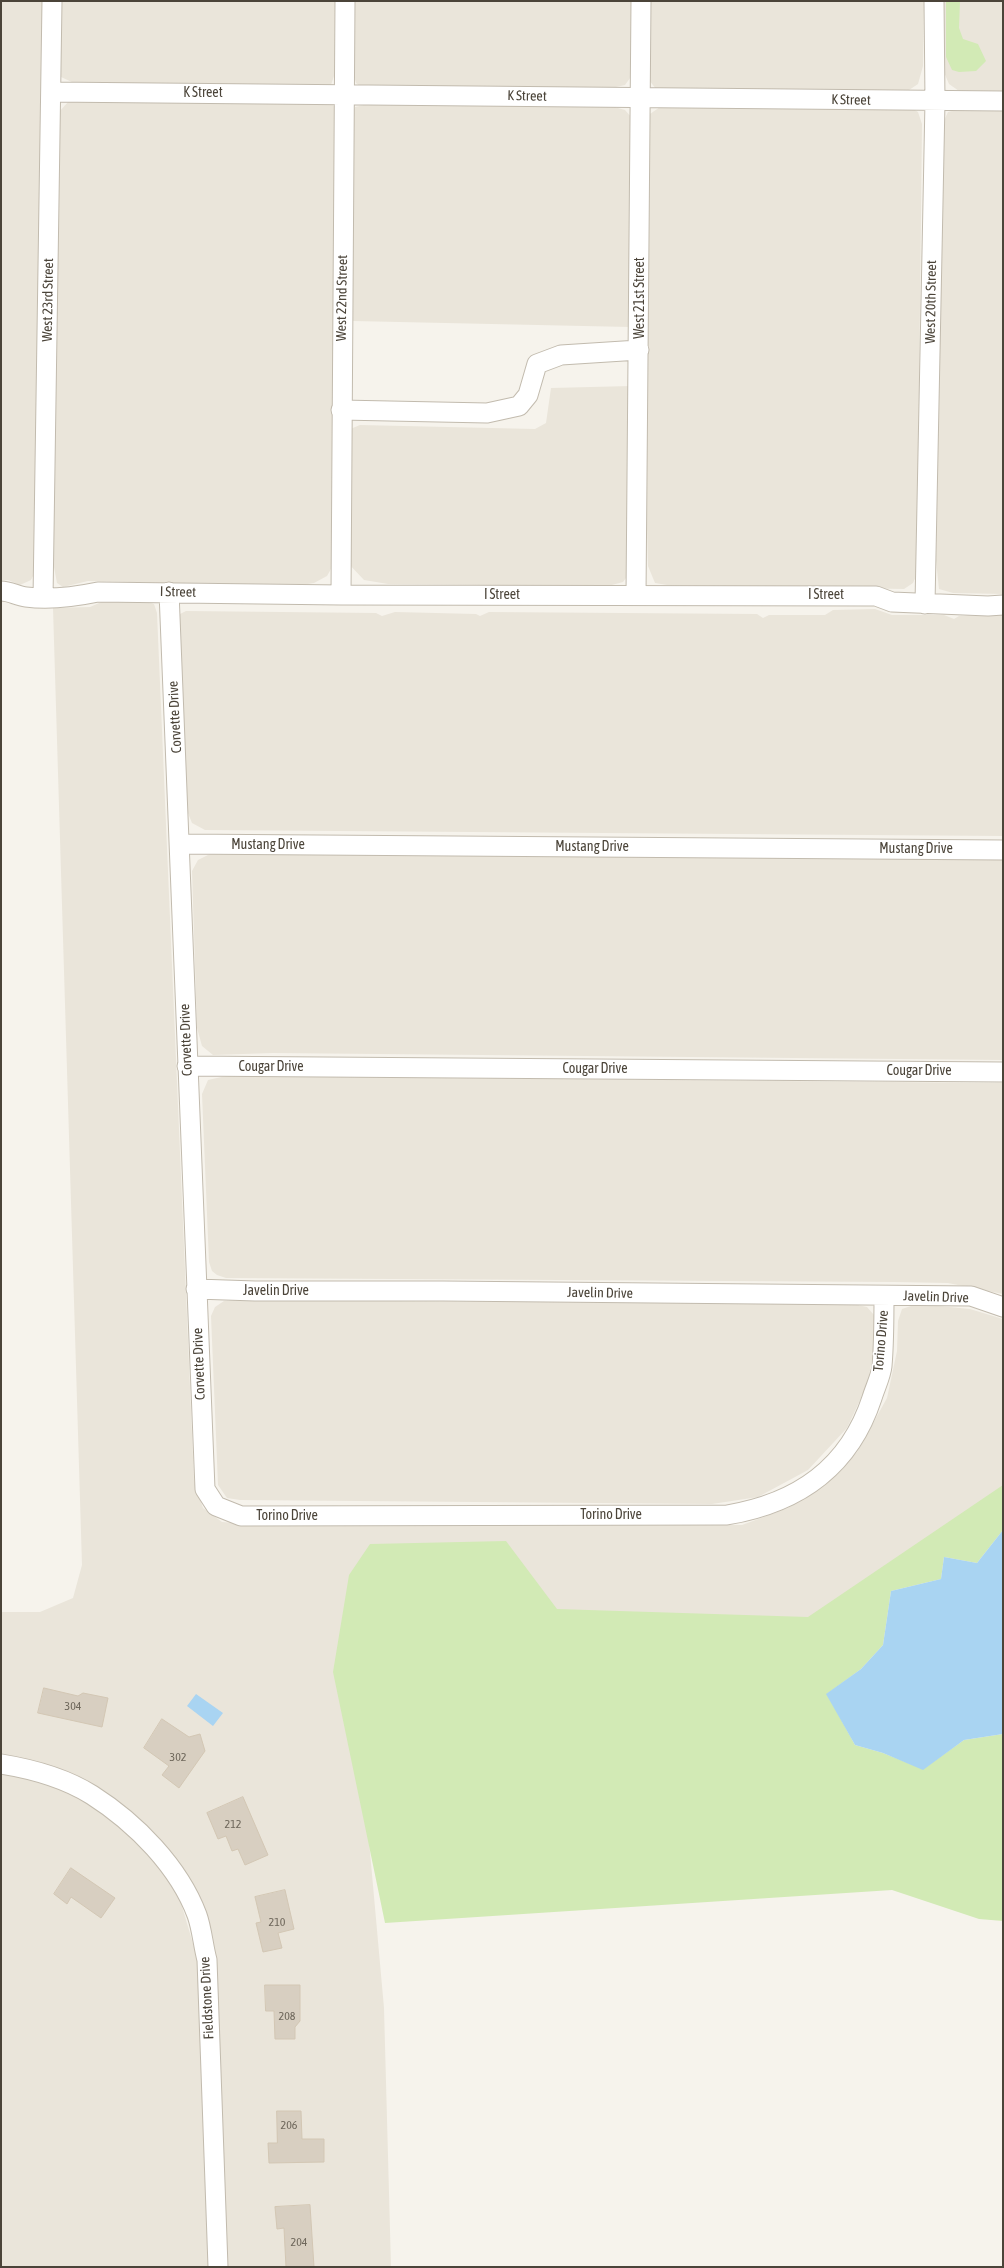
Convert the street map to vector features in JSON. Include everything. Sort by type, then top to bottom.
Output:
[{"type":"street","name":"West 23rd Street","points":[[43,598],[52,1]]},
{"type":"street","name":"West 22nd Street","points":[[341,595],[341,410],[345,1]]},
{"type":"street","name":"West 21st Street","points":[[636,595],[640,350],[640,98],[642,1]]},
{"type":"street","name":"West 20th Street","points":[[925,604],[935,101],[934,1]]},
{"type":"street","name":"K Street","points":[[51,92],[1003,101]]},
{"type":"street","points":[[341,410],[487,413],[520,406],[528,395],[537,364],[560,355],[640,350]]},
{"type":"street","name":"I Street","points":[[1,591],[23,597],[43,598],[73,597],[98,592],[341,595],[876,596],[892,602],[1003,605]]},
{"type":"street","name":"Corvette Drive","points":[[169,592],[205,1489]]},
{"type":"street","name":"Mustang Drive","points":[[180,844],[1003,850]]},
{"type":"street","name":"Cougar Drive","points":[[187,1066],[1003,1072]]},
{"type":"street","name":"Javelin Drive","points":[[196,1289],[255,1291],[443,1291],[971,1296],[1003,1307]]},
{"type":"street","name":"Torino Drive","points":[[205,1489],[216,1506],[241,1516],[727,1515],[756,1510],[806,1489],[842,1456],[866,1415],[882,1367],[884,1296]]},
{"type":"street","name":"Fieldstone Drive","points":[[1,1764],[28,1768],[58,1779],[92,1795],[139,1832],[175,1874],[196,1915],[207,1960],[218,2267]]},
{"type":"shaded area","points":[[1,1],[44,1],[34,574],[31,580],[20,585],[8,580],[1,580]]},
{"type":"shaded area","points":[[61,1],[335,1],[334,76],[331,85],[312,86],[74,83],[61,77]]},
{"type":"shaded area","points":[[352,1],[634,1],[633,74],[625,85],[607,89],[363,88],[356,83],[353,73]]},
{"type":"shaded area","points":[[648,1],[924,1],[923,66],[918,84],[909,90],[696,91],[656,89],[649,80]]},
{"type":"shaded area","points":[[943,1],[1003,1],[1003,92],[959,91],[949,84],[943,70]]},
{"type":"shaded area","points":[[94,100],[330,103],[336,107],[331,569],[327,576],[314,583],[296,586],[88,581],[63,587],[57,583],[54,567],[53,458],[59,112],[68,102]]},
{"type":"shaded area","points":[[368,104],[611,106],[625,110],[632,118],[630,327],[353,321],[351,118],[355,107]]},
{"type":"shaded area","points":[[660,107],[910,107],[918,112],[922,124],[917,574],[913,583],[904,589],[667,585],[655,583],[648,566],[646,493],[647,127],[650,114]]},
{"type":"shaded area","points":[[959,109],[1003,109],[1003,594],[953,593],[939,589],[936,561],[943,123],[948,112]]},
{"type":"shaded area","points":[[631,386],[632,570],[623,582],[608,586],[388,584],[364,580],[347,562],[348,430],[360,425],[535,429],[546,423],[551,388]]},
{"type":"shaded area","points":[[106,600],[146,601],[154,604],[157,613],[194,1481],[203,1508],[222,1522],[264,1525],[742,1525],[788,1508],[821,1487],[857,1452],[887,1398],[897,1351],[898,1321],[902,1309],[917,1304],[970,1309],[1003,1319],[1003,1515],[813,1641],[363,1774],[384,2008],[391,2267],[227,2267],[213,1954],[141,1821],[1,1758],[1,1612],[40,1612],[73,1598],[82,1565],[53,608],[90,607]]},
{"type":"shaded area","points":[[875,609],[892,615],[944,615],[954,619],[959,616],[1003,615],[1003,836],[205,830],[192,823],[186,808],[180,614],[186,611],[376,613],[382,616],[395,612],[476,614],[480,616],[489,612],[757,614],[763,618],[769,615],[825,615],[833,610]]},
{"type":"shaded area","points":[[212,853],[1003,858],[1003,1060],[273,1053],[213,1055],[202,1046],[197,1028],[192,871],[198,860]]},
{"type":"shaded area","points":[[226,1076],[1003,1083],[1003,1294],[948,1283],[226,1278],[217,1275],[212,1271],[209,1262],[202,1094],[208,1080]]},
{"type":"shaded area","points":[[224,1301],[853,1304],[867,1307],[874,1315],[875,1340],[868,1383],[847,1428],[808,1470],[758,1497],[712,1504],[240,1500],[227,1498],[218,1485],[211,1316],[215,1307]]},
{"type":"shaded area","points":[[1,1773],[44,1782],[89,1801],[142,1842],[178,1893],[197,1957],[211,2267],[1,2267]]},
{"type":"green space","points":[[946,1],[960,1],[959,28],[963,39],[978,44],[986,61],[976,71],[959,72],[952,70],[946,57]]},
{"type":"green space","points":[[1003,1485],[1003,1530],[977,1563],[944,1557],[941,1579],[891,1591],[883,1645],[861,1669],[827,1694],[855,1745],[883,1753],[923,1769],[964,1740],[1003,1734],[1003,1921],[979,1919],[892,1890],[385,1923],[333,1672],[349,1575],[370,1544],[506,1541],[557,1609],[808,1617]]},
{"type":"water","points":[[1003,1530],[1003,1734],[964,1740],[923,1770],[883,1753],[855,1745],[826,1694],[861,1669],[883,1645],[891,1591],[941,1579],[944,1557],[977,1563]]},
{"type":"water","points":[[196,1694],[223,1713],[213,1726],[187,1706]]},
{"type":"building","points":[[44,1688],[78,1696],[83,1693],[108,1698],[102,1727],[38,1713]]},
{"type":"building","points":[[162,1719],[189,1737],[200,1734],[205,1751],[179,1788],[162,1775],[169,1766],[144,1748]]},
{"type":"building","points":[[243,1797],[268,1855],[245,1865],[238,1849],[232,1851],[226,1836],[218,1839],[207,1813]]},
{"type":"building","points":[[71,1868],[115,1898],[101,1918],[71,1897],[67,1904],[54,1894]]},
{"type":"building","points":[[285,1890],[294,1929],[278,1933],[282,1948],[263,1952],[256,1923],[261,1922],[255,1897]]},
{"type":"building","points":[[265,1985],[300,1985],[300,2021],[295,2027],[295,2039],[275,2039],[274,2011],[266,2011]]},
{"type":"building","points":[[277,2111],[301,2111],[302,2139],[324,2139],[324,2162],[269,2163],[268,2143],[277,2143]]},
{"type":"building","points":[[310,2205],[314,2267],[286,2267],[284,2228],[277,2229],[275,2207]]}]
